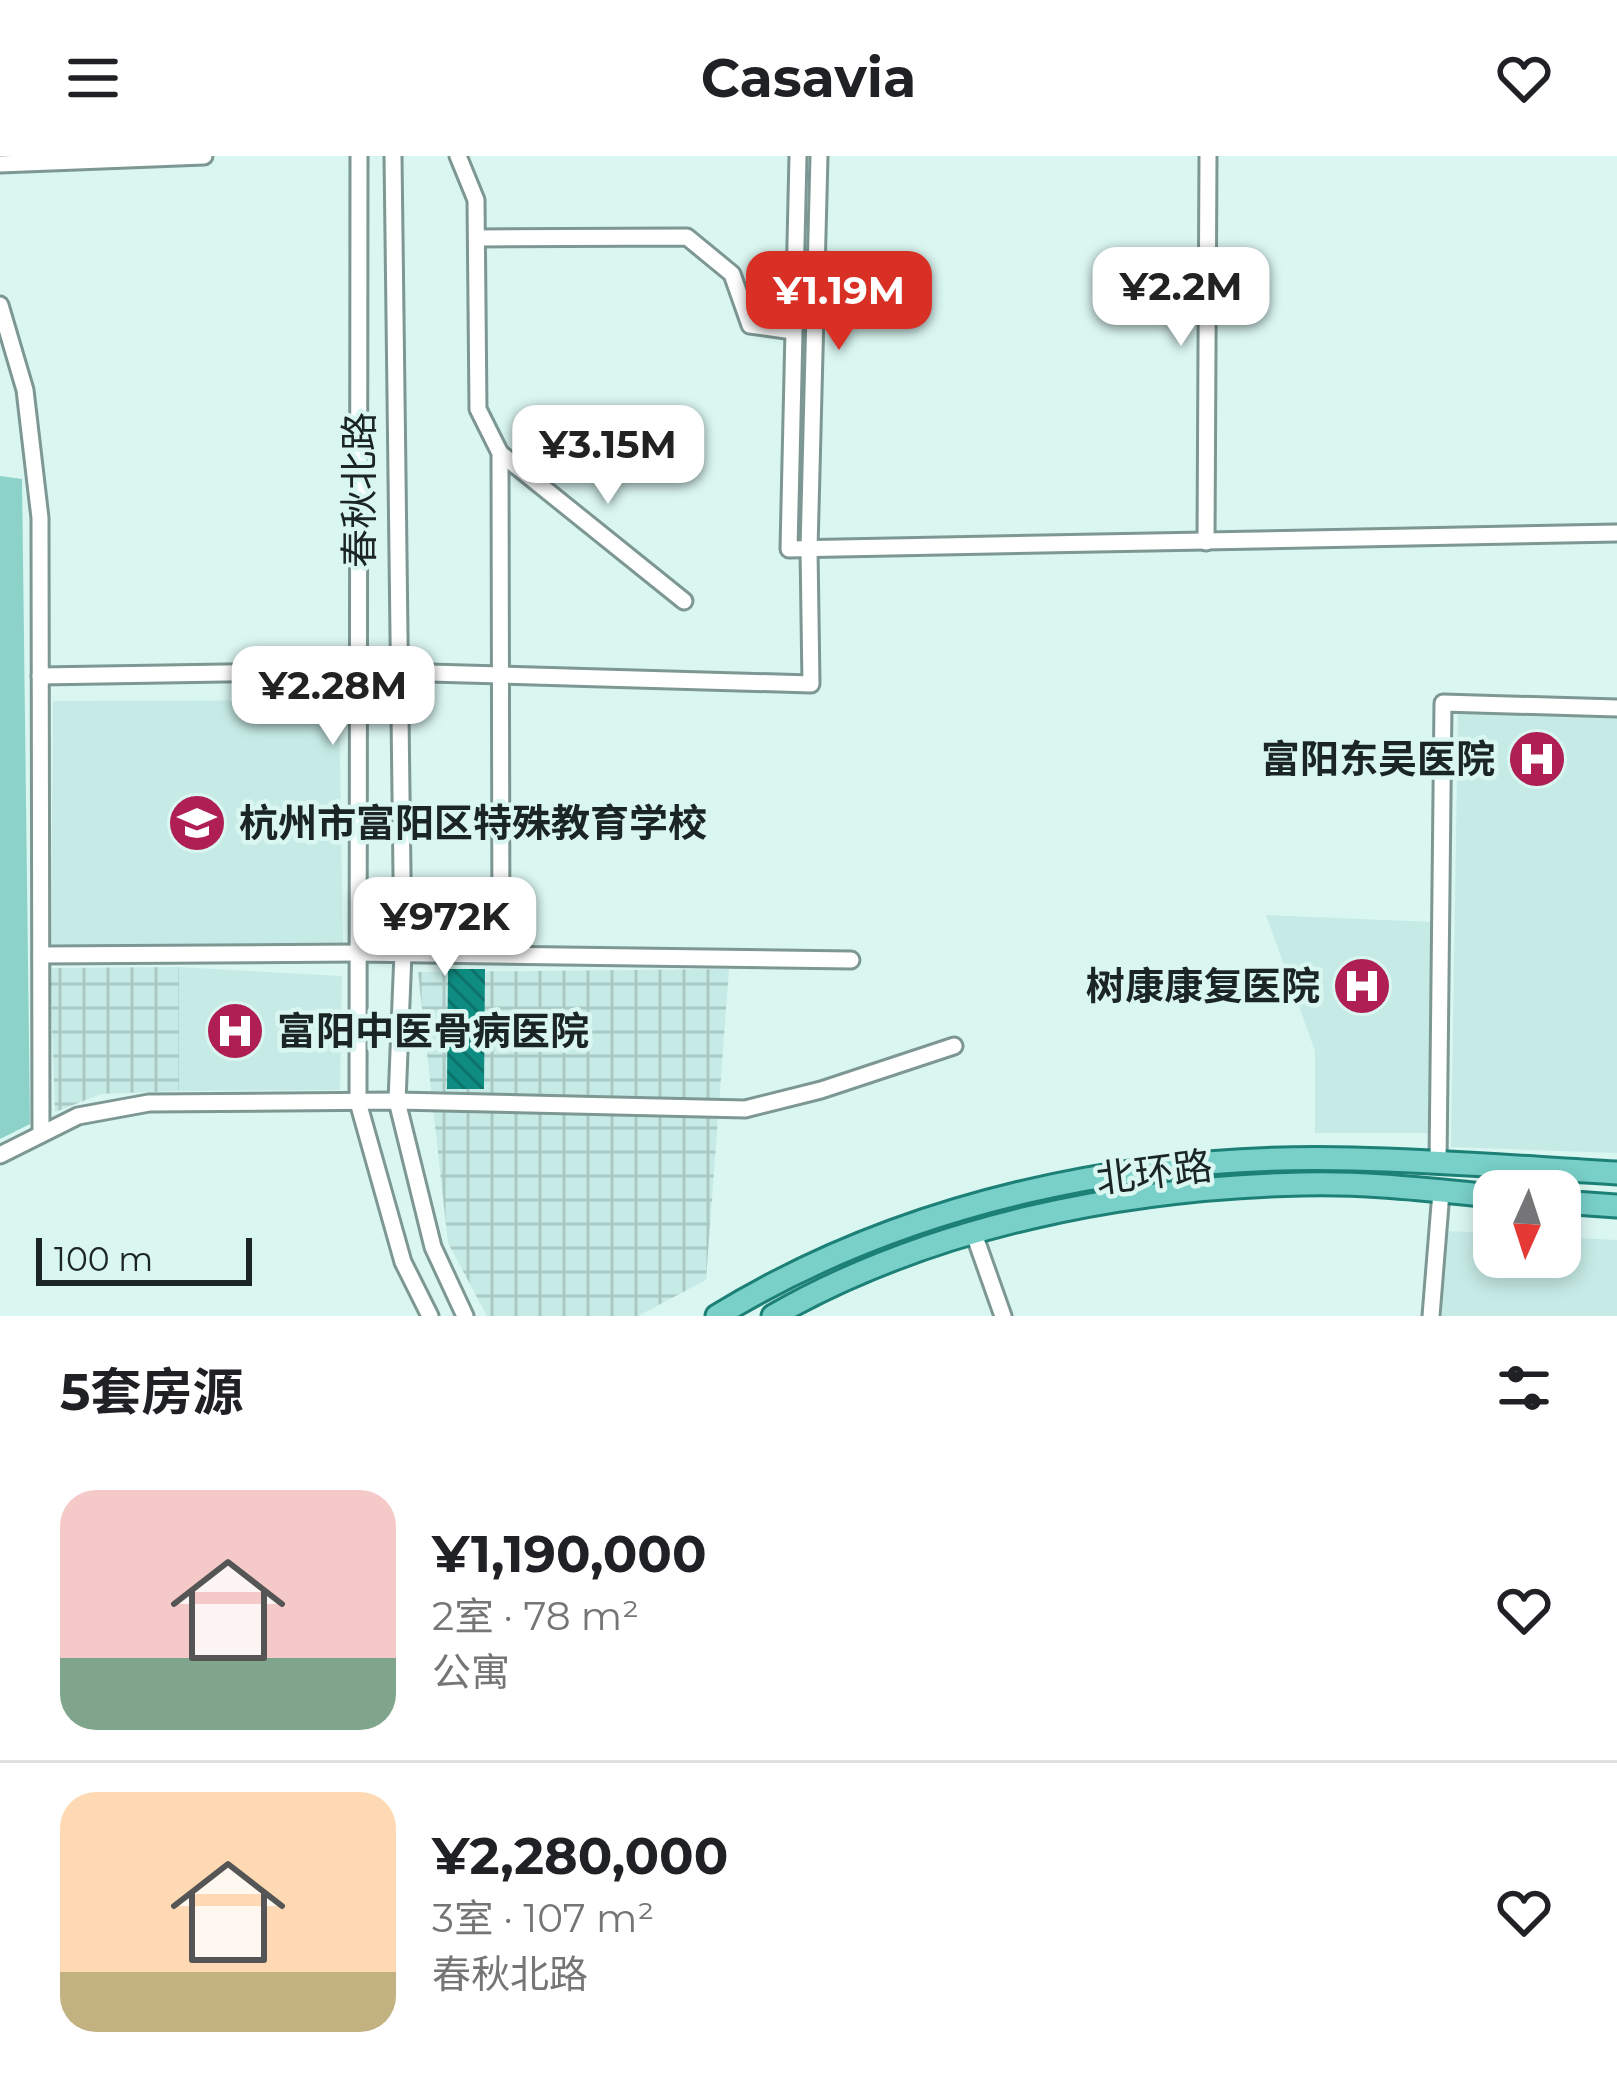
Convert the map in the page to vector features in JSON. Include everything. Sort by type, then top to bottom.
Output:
[{"type":"main road","name":"北环路","points":[[717,1316],[809,1264],[932,1217],[1034,1188],[1235,1162],[1350,1158],[1617,1172]]},
{"type":"main road","name":"北环路","points":[[773,1316],[840,1283],[974,1234],[1051,1213],[1209,1190],[1305,1184],[1473,1194]]},
{"type":"main road","points":[[1581,1203],[1617,1205]]},
{"type":"street","points":[[0,164],[204,156]]},
{"type":"street","name":"春秋北路","points":[[359,156],[358,1102],[403,1262],[430,1316]]},
{"type":"street","name":"春秋北路","points":[[393,156],[404,953],[397,1101],[433,1247],[465,1316]]},
{"type":"street","points":[[458,156],[476,200],[478,409],[500,453],[684,602]]},
{"type":"street","points":[[798,156],[790,549],[1617,532]]},
{"type":"street","points":[[40,676],[358,671],[811,684],[809,549],[818,156]]},
{"type":"street","points":[[1206,542],[1208,156]]},
{"type":"street","points":[[477,238],[687,237],[732,274],[750,325],[793,331]]},
{"type":"street","points":[[0,305],[25,390],[40,518],[41,1134]]},
{"type":"street","points":[[500,453],[501,954]]},
{"type":"street","points":[[1438,1163],[1442,703],[1617,708]]},
{"type":"street","points":[[41,955],[358,952],[850,960]]},
{"type":"street","points":[[0,1155],[78,1116],[149,1103],[397,1101],[746,1108],[821,1090],[954,1046]]},
{"type":"street","points":[[1432,1316],[1441,1192]]},
{"type":"street","points":[[974,1234],[1003,1316]]},
{"type":"shaded area","points":[[0,476],[22,479],[30,1124],[0,1139]]},
{"type":"shaded area","name":"杭州市富阳区特殊教育学校","points":[[339,700],[343,946],[51,944],[53,701]]},
{"type":"shaded area","points":[[1458,713],[1617,718],[1617,1153],[1451,1147]]},
{"type":"shaded area","name":"树康康复医院","points":[[1266,915],[1433,922],[1429,1133],[1315,1133],[1315,1051]]},
{"type":"shaded area","name":"富阳中医骨病医院","points":[[179,967],[342,976],[340,1090],[179,1091]]},
{"type":"shaded area","points":[[179,967],[179,1091],[101,1094],[55,1112],[50,968]]},
{"type":"shaded area","points":[[729,969],[706,1280],[638,1316],[487,1316],[448,1243],[418,972]]},
{"type":"shaded area","points":[[1445,1231],[1473,1232],[1473,1278],[1581,1278],[1581,1238],[1617,1240],[1617,1316],[1442,1316]]},
{"type":"building","points":[[448,969],[485,969],[484,1089],[447,1089]]},
{"type":"place","name":"富阳东吴医院","points":[[1537,759]]},
{"type":"place","name":"杭州市富阳区特殊教育学校","points":[[197,823]]},
{"type":"place","name":"树康康复医院","points":[[1362,986]]},
{"type":"place","name":"富阳中医骨病医院","points":[[235,1031]]}]
